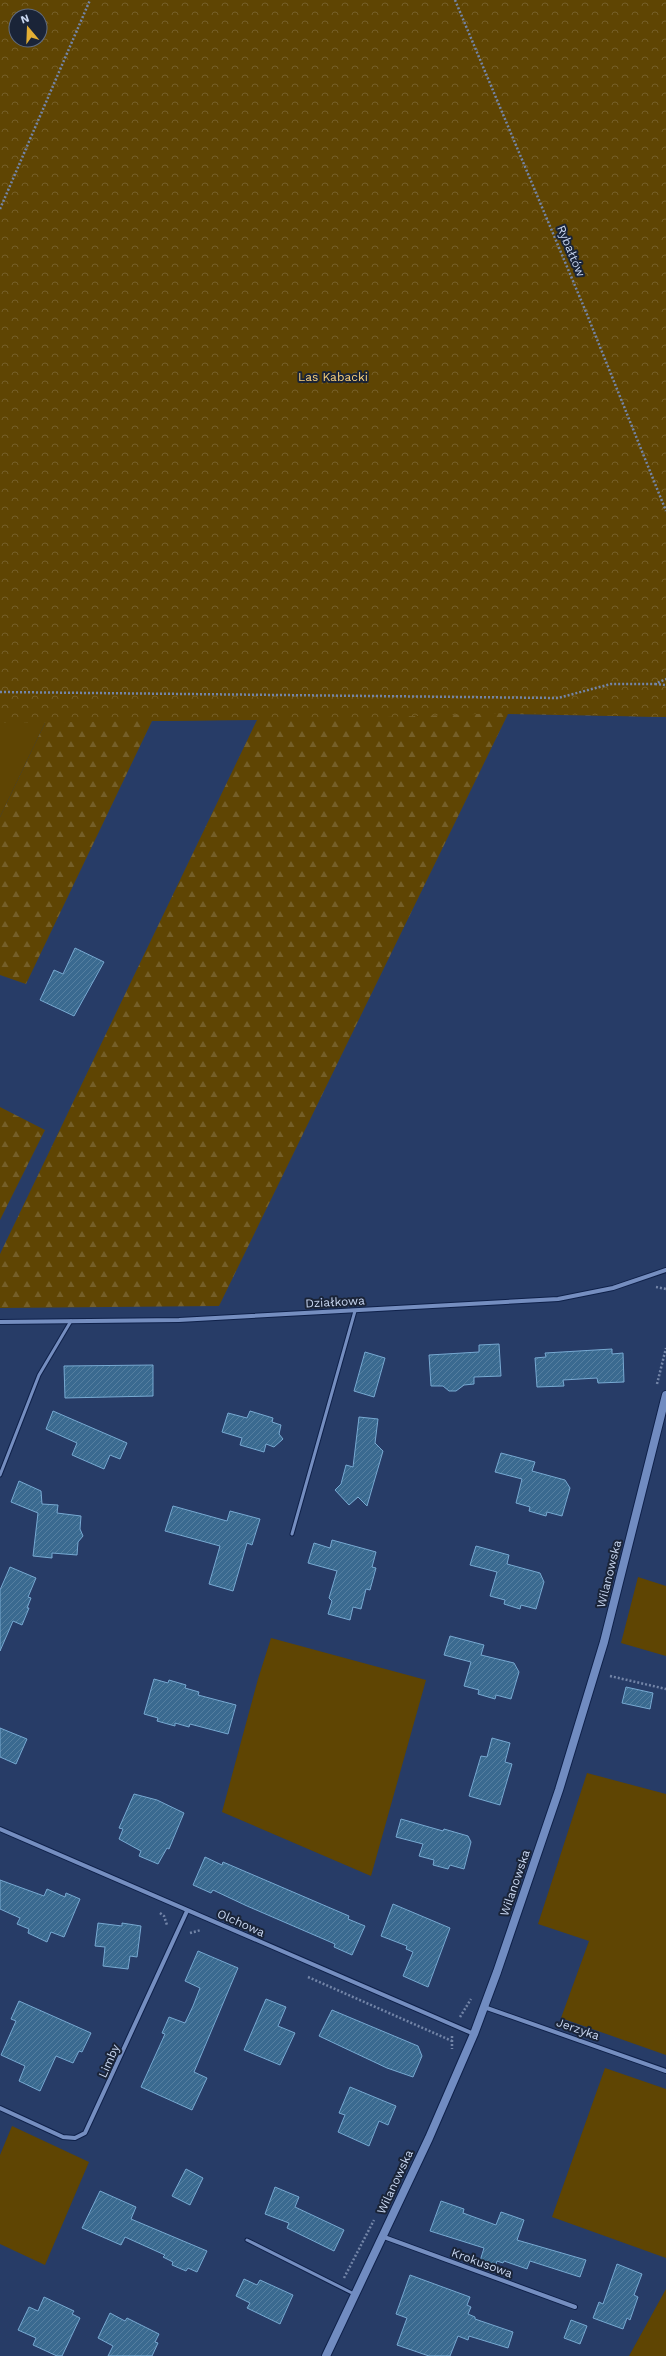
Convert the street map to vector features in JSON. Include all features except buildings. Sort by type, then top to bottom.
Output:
[{"type":"street","name":"Działkowa","points":[[0,1322],[179,1320],[355,1311],[558,1298],[612,1288],[666,1270]]},
{"type":"street","name":"Wilanowska","points":[[326,2356],[384,2237],[474,2034],[484,2007],[559,1790],[604,1642],[666,1395]]},
{"type":"street","name":"Olchowa","points":[[0,1829],[474,2034]]},
{"type":"street","name":"Limby","points":[[0,2108],[63,2137],[75,2138],[86,2133],[188,1911]]},
{"type":"street","name":"Jerzyka","points":[[484,2007],[666,2071]]},
{"type":"street","name":"Krokusowa","points":[[384,2237],[575,2307]]},
{"type":"lane","points":[[292,1534],[355,1311]]},
{"type":"lane","points":[[0,1475],[39,1374],[70,1321]]},
{"type":"lane","points":[[247,2240],[356,2294]]},
{"type":"path","points":[[0,209],[90,0]]},
{"type":"path","name":"Rybałtów","points":[[455,0],[586,312],[666,511]]},
{"type":"path","points":[[655,684],[666,678]]},
{"type":"path","points":[[0,692],[558,698],[611,684],[666,685]]},
{"type":"path","points":[[656,1386],[666,1348]]},
{"type":"path","points":[[610,1676],[666,1689]]},
{"type":"path","points":[[159,1912],[164,1916],[167,1925],[188,1934],[202,1930]]},
{"type":"path","points":[[302,1974],[452,2041]]},
{"type":"path","points":[[461,2015],[475,1993]]},
{"type":"green space","name":"Las Kabacki","points":[[0,0],[666,0],[666,717],[508,714],[219,1306],[0,1308],[0,1254],[257,720],[152,721],[26,984],[0,975],[0,817],[45,723],[0,723]]},
{"type":"green space","name":"Las Kabacki","points":[[0,0],[666,0],[666,717],[507,713],[357,718],[0,723]]},
{"type":"green space","points":[[0,723],[45,723],[0,817]]},
{"type":"green space","points":[[0,1107],[45,1130],[0,1220]]},
{"type":"green space","points":[[638,1577],[666,1586],[666,1656],[621,1643]]},
{"type":"green space","points":[[271,1638],[426,1680],[371,1876],[222,1812],[258,1679]]},
{"type":"green space","points":[[587,1773],[666,1794],[666,2055],[561,2018],[589,1941],[538,1924]]},
{"type":"green space","points":[[605,2068],[666,2089],[666,2258],[552,2217]]},
{"type":"green space","points":[[12,2126],[89,2162],[45,2265],[0,2244],[0,2155]]},
{"type":"green space","points":[[666,2289],[666,2356],[629,2356]]}]
